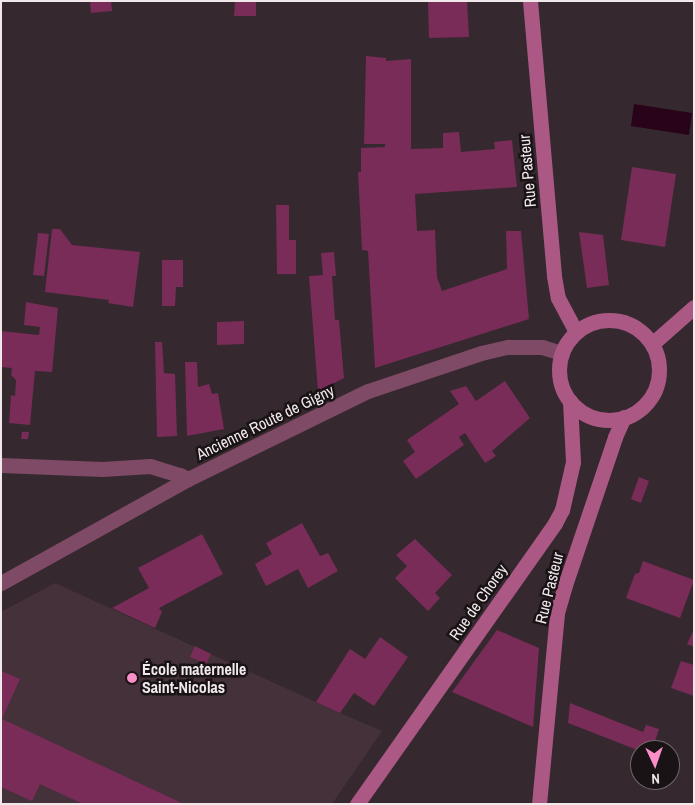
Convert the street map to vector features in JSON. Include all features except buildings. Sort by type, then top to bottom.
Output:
[{"type":"street","name":"Rue Pasteur","points":[[530,1],[554,276],[558,298],[576,332]]},
{"type":"street","points":[[652,344],[694,307]]},
{"type":"street","points":[[616,321],[637,329],[652,344],[659,368],[653,394],[645,404],[624,417],[612,420],[589,415],[570,401],[560,378],[559,366],[562,353],[576,332],[595,322],[616,321]]},
{"type":"street","name":"Ancienne Route de Gigny","points":[[1,583],[188,479],[368,392],[471,356],[508,347],[542,346],[562,353]]},
{"type":"street","name":"Rue de Chorey","points":[[357,804],[555,523],[562,510],[572,462],[570,401]]},
{"type":"street","name":"Rue Pasteur","points":[[539,804],[557,613],[615,437],[624,417]]},
{"type":"street","points":[[1,465],[102,469],[150,466],[180,474],[188,479]]},
{"type":"shaded area","points":[[634,104],[692,113],[689,135],[631,126]]},
{"type":"shaded area","name":"École maternelle Saint-Nicolas","points":[[55,583],[382,731],[332,804],[1,804],[1,612]]},
{"type":"place","name":"École maternelle Saint-Nicolas","points":[[132,678]]}]
